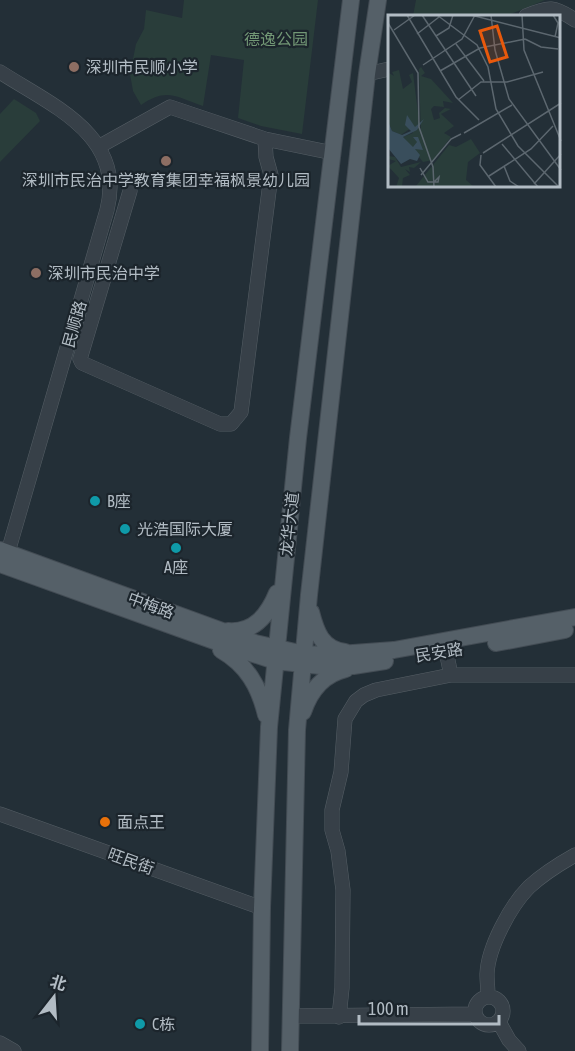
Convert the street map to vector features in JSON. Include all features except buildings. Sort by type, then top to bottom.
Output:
[{"type":"main road","name":"龙华大道","points":[[260,1051],[268,727],[283,579],[351,0]]},
{"type":"main road","name":"龙华大道","points":[[290,1051],[297,730],[309,595],[378,0]]},
{"type":"main road","name":"中梅路","points":[[3,555],[217,629],[275,655]]},
{"type":"main road","name":"中梅路","points":[[3,555],[194,634],[303,660]]},
{"type":"main road","points":[[217,629],[231,632],[241,631],[257,623],[270,609],[283,579]]},
{"type":"main road","points":[[309,595],[314,624],[323,642],[334,650],[371,658]]},
{"type":"main road","name":"民安路","points":[[303,660],[354,666],[394,650],[575,617]]},
{"type":"main road","name":"民安路","points":[[371,658],[446,651],[575,628]]},
{"type":"main road","points":[[194,634],[234,657],[250,673],[261,698],[268,727]]},
{"type":"main road","points":[[297,730],[311,693],[328,676],[371,658]]},
{"type":"street","points":[[528,15],[554,8],[575,20]]},
{"type":"street","points":[[368,74],[388,69]]},
{"type":"street","name":"民顺路","points":[[0,72],[72,118],[93,137],[100,146],[110,180],[110,199],[3,555]]},
{"type":"street","points":[[100,146],[170,107],[265,139],[333,153]]},
{"type":"street","points":[[130,191],[80,359],[82,363],[220,424],[231,424],[240,412],[271,175],[266,157],[265,139]]},
{"type":"street","points":[[446,651],[451,675]]},
{"type":"street","points":[[339,1017],[342,987],[343,890],[331,821],[333,798],[341,772],[345,719],[356,701],[376,690],[451,675],[575,675]]},
{"type":"street","name":"旺民街","points":[[0,814],[262,908]]},
{"type":"street","points":[[488,997],[487,972],[491,951],[505,921],[528,888],[553,867],[575,855]]},
{"type":"street","points":[[488,997],[495,998],[501,1003],[503,1014],[499,1022],[486,1025],[478,1021],[475,1009],[479,1001],[488,997]]},
{"type":"street","points":[[291,1016],[475,1014]]},
{"type":"street","points":[[499,1022],[509,1040],[519,1051]]},
{"type":"street","points":[[0,1043],[14,1051]]},
{"type":"green space","name":"德逸公园","points":[[184,0],[318,0],[302,134],[261,126],[238,118],[244,60],[211,55],[203,106],[172,95],[158,96],[141,105],[133,91],[130,74],[136,44],[144,29],[146,10],[182,18]]},
{"type":"green space","points":[[416,0],[545,0],[508,15],[413,15]]},
{"type":"green space","points":[[14,99],[36,113],[40,121],[0,162],[0,114]]},
{"type":"place","name":"深圳市民顺小学","points":[[74,67]]},
{"type":"place","name":"深圳市民治中学教育集团幸福枫景幼儿园","points":[[166,161]]},
{"type":"place","name":"深圳市民治中学","points":[[36,273]]},
{"type":"place","name":"B座","points":[[95,501]]},
{"type":"place","name":"光浩国际大厦","points":[[125,529]]},
{"type":"place","name":"A座","points":[[176,548]]},
{"type":"place","name":"面点王","points":[[105,822]]},
{"type":"place","name":"C栋","points":[[140,1024]]}]
